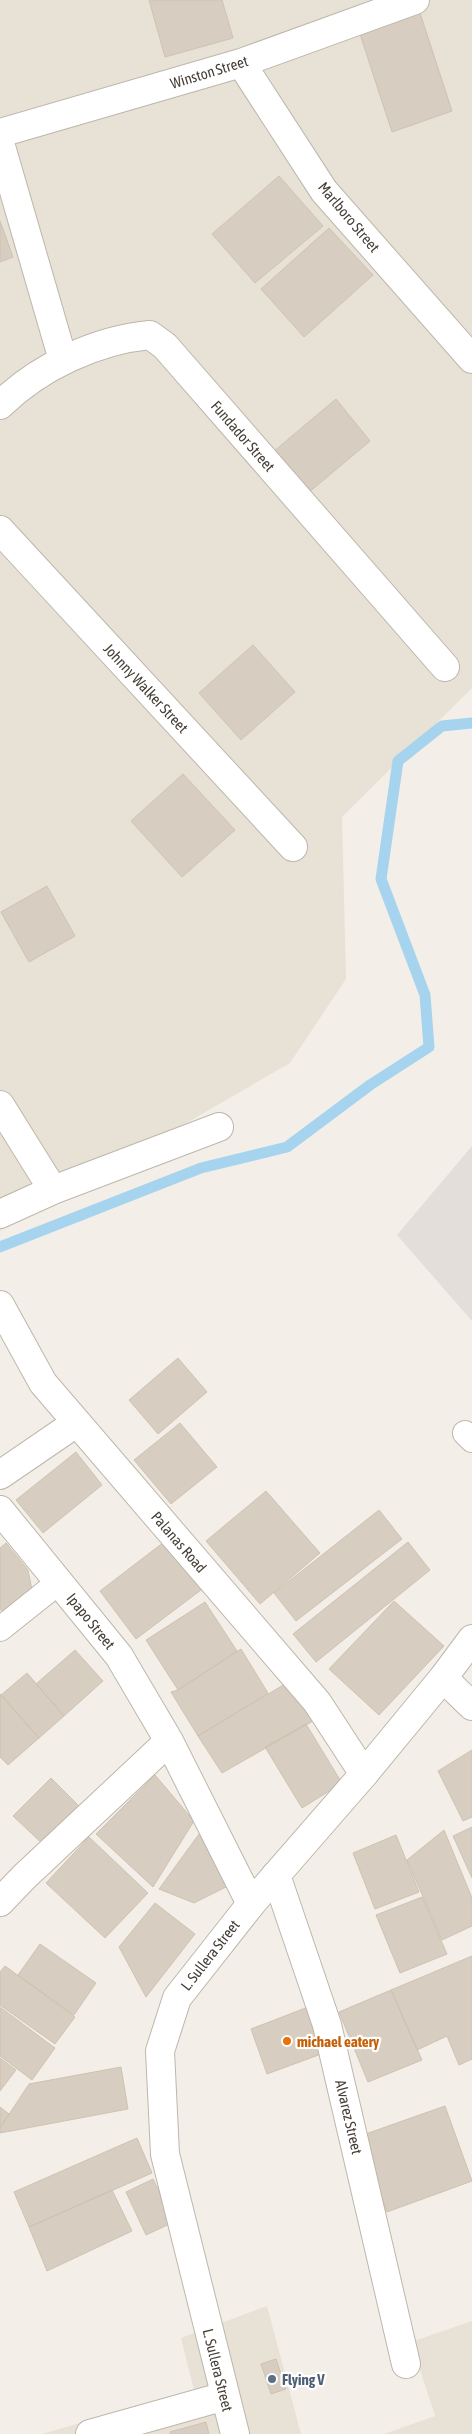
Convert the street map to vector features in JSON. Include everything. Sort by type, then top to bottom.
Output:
[{"type":"street","name":"Winston Street","points":[[0,133],[241,63],[411,0]]},
{"type":"street","name":"Marlboro Street","points":[[241,63],[324,191],[472,359]]},
{"type":"street","points":[[0,143],[63,360]]},
{"type":"street","name":"Fundador Street","points":[[0,405],[13,392],[63,360],[128,337],[150,335],[164,346],[444,667]]},
{"type":"street","name":"Johnny Walker Street","points":[[0,530],[293,847]]},
{"type":"street","points":[[0,1105],[53,1190]]},
{"type":"street","points":[[0,1214],[53,1190],[219,1127]]},
{"type":"street","name":"Palanas Road","points":[[0,1305],[43,1383],[317,1702],[364,1774]]},
{"type":"street","points":[[0,1475],[76,1423]]},
{"type":"street","name":"Ipapo Street","points":[[0,1510],[119,1656],[169,1741],[250,1904]]},
{"type":"street","name":"L. Sullera Street","points":[[235,2434],[165,2154],[160,2051],[177,1998],[250,1904],[364,1774],[443,1678],[472,1639]]},
{"type":"street","points":[[443,1678],[472,1706]]},
{"type":"street","points":[[0,1902],[24,1877],[169,1741]]},
{"type":"street","name":"Alvarez Street","points":[[276,1875],[327,2025],[406,2364]]},
{"type":"street","points":[[90,2434],[224,2396]]},
{"type":"lane","points":[[0,1629],[59,1582]]},
{"type":"shaded area","points":[[0,0],[472,0],[472,688],[342,817],[346,979],[290,1063],[0,1231]]},
{"type":"shaded area","points":[[472,1146],[472,1321],[397,1235]]},
{"type":"shaded area","points":[[267,2306],[301,2434],[42,2434],[194,2390],[181,2338]]},
{"type":"shaded area","points":[[472,2321],[472,2434],[384,2434],[435,2416],[411,2342]]},
{"type":"building","points":[[149,0],[222,0],[233,38],[165,57]]},
{"type":"building","points":[[420,13],[452,111],[392,132],[359,31]]},
{"type":"building","points":[[279,176],[323,226],[255,283],[212,234]]},
{"type":"building","points":[[0,221],[13,257],[0,262]]},
{"type":"building","points":[[329,228],[373,275],[304,337],[261,289]]},
{"type":"building","points":[[336,399],[370,441],[308,493],[273,452]]},
{"type":"building","points":[[253,645],[295,692],[241,740],[199,693]]},
{"type":"building","points":[[183,774],[235,830],[182,877],[131,821]]},
{"type":"building","points":[[47,886],[75,936],[29,962],[1,912]]},
{"type":"building","points":[[178,1358],[207,1392],[158,1434],[129,1400]]},
{"type":"building","points":[[180,1423],[217,1467],[171,1504],[134,1460]]},
{"type":"building","points":[[76,1452],[102,1485],[43,1533],[16,1500]]},
{"type":"building","points":[[266,1491],[320,1553],[260,1604],[206,1541]]},
{"type":"building","points":[[379,1510],[402,1539],[296,1621],[274,1593]]},
{"type":"building","points":[[168,1539],[205,1587],[136,1639],[100,1591]]},
{"type":"building","points":[[408,1542],[430,1570],[316,1662],[293,1634]]},
{"type":"building","points":[[6,1543],[28,1570],[32,1590],[4,1614],[0,1609],[0,1548]]},
{"type":"building","points":[[394,1601],[444,1646],[379,1715],[329,1669]]},
{"type":"building","points":[[205,1602],[237,1651],[178,1690],[146,1640]]},
{"type":"building","points":[[241,1649],[268,1693],[198,1736],[171,1692],[178,1690]]},
{"type":"building","points":[[75,1650],[103,1681],[64,1716],[36,1684]]},
{"type":"building","points":[[27,1673],[64,1716],[39,1738],[1,1695]]},
{"type":"building","points":[[290,1681],[313,1721],[222,1773],[198,1736]]},
{"type":"building","points":[[0,1694],[39,1738],[8,1765],[0,1757]]},
{"type":"building","points":[[306,1724],[342,1783],[302,1808],[265,1747]]},
{"type":"building","points":[[472,1750],[472,1817],[463,1821],[438,1771]]},
{"type":"building","points":[[155,1775],[194,1821],[153,1887],[96,1834]]},
{"type":"building","points":[[51,1778],[83,1810],[47,1848],[13,1816]]},
{"type":"building","points":[[472,1827],[472,1878],[453,1836]]},
{"type":"building","points":[[202,1830],[230,1885],[194,1903],[159,1889]]},
{"type":"building","points":[[444,1830],[472,1898],[472,1926],[442,1940],[407,1860]]},
{"type":"building","points":[[396,1835],[419,1892],[375,1909],[353,1853]]},
{"type":"building","points":[[89,1837],[148,1893],[105,1938],[46,1883]]},
{"type":"building","points":[[422,1897],[447,1954],[400,1973],[376,1915]]},
{"type":"building","points":[[155,1903],[195,1934],[146,1997],[119,1947]]},
{"type":"building","points":[[40,1944],[96,1983],[74,2015],[18,1975]]},
{"type":"building","points":[[472,1956],[472,2059],[459,2065],[447,2036],[417,2050],[391,1990]]},
{"type":"building","points":[[5,1966],[75,2017],[55,2044],[0,2005],[0,1972]]},
{"type":"building","points":[[391,1990],[422,2060],[368,2082],[339,2012]]},
{"type":"building","points":[[0,2007],[55,2048],[32,2080],[0,2056]]},
{"type":"building","name":"michael eatery","points":[[308,2007],[324,2053],[267,2074],[251,2029]]},
{"type":"building","points":[[0,2058],[16,2070],[0,2091]]},
{"type":"building","points":[[121,2067],[128,2109],[0,2133],[0,2128],[29,2084]]},
{"type":"building","points":[[445,2106],[472,2181],[387,2212],[360,2136]]},
{"type":"building","points":[[0,2107],[9,2114],[0,2128]]},
{"type":"building","points":[[137,2138],[152,2173],[29,2227],[14,2192]]},
{"type":"building","points":[[153,2179],[174,2222],[146,2235],[126,2192]]},
{"type":"building","points":[[112,2190],[132,2231],[47,2271],[29,2227]]},
{"type":"building","points":[[276,2359],[286,2389],[271,2394],[261,2364]]},
{"type":"building","points":[[206,2422],[209,2434],[171,2434],[170,2432]]},
{"type":"waterway","points":[[0,1247],[201,1168],[287,1147],[370,1085],[429,1047],[425,995],[381,879],[398,761],[442,726],[472,723]]},
{"type":"place","name":"michael eatery","points":[[287,2041]]},
{"type":"place","name":"Flying V","points":[[272,2379]]}]
